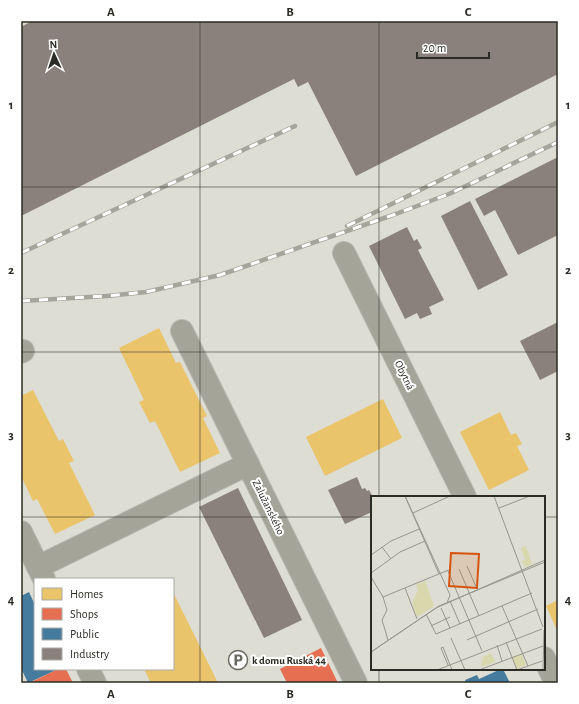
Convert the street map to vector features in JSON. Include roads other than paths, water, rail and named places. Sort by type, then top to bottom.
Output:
[{"type":"street","name":"Obytná","points":[[344,253],[465,496]]},
{"type":"street","name":"Zalužanského","points":[[182,331],[356,683]]},
{"type":"street","points":[[21,532],[41,573],[248,464]]},
{"type":"street","points":[[545,660],[556,683]]},
{"type":"street","points":[[88,670],[95,683]]},
{"type":"railway","points":[[347,226],[558,122]]},
{"type":"railway","points":[[21,253],[295,126]]},
{"type":"railway","points":[[21,301],[146,292],[220,275],[449,194],[558,142]]},
{"type":"place","name":"k domu Ruská 44","points":[[238,660]]}]
